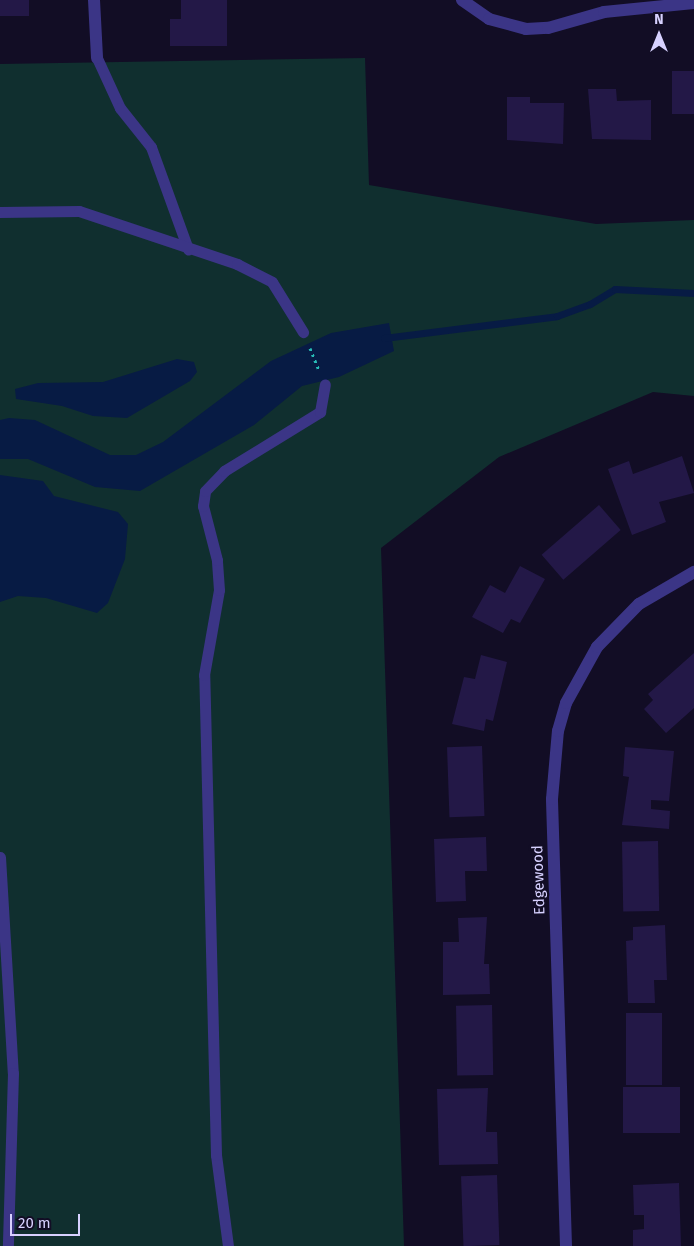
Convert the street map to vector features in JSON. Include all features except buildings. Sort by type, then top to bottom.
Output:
[{"type":"street","points":[[94,0],[97,58]]},
{"type":"street","points":[[462,0],[489,18],[526,30],[548,28],[619,10],[694,2]]},
{"type":"street","name":"Edgewood","points":[[566,1246],[552,799],[556,738],[566,703],[597,647],[639,604],[694,572]]},
{"type":"lane","points":[[97,58],[120,108],[151,148],[188,249]]},
{"type":"lane","points":[[0,212],[79,211],[237,264],[272,282],[303,332]]},
{"type":"lane","points":[[228,1246],[216,1155],[204,675],[219,590],[217,560],[203,506],[205,491],[224,471],[320,412],[325,384]]},
{"type":"lane","points":[[0,857],[13,1073],[8,1246]]},
{"type":"path","points":[[303,332],[325,384]]},
{"type":"green space","points":[[365,58],[369,185],[596,224],[694,220],[694,396],[653,392],[499,457],[381,548],[404,1246],[0,1246],[0,64]]},
{"type":"water","points":[[389,323],[394,351],[339,377],[302,386],[254,425],[140,491],[95,487],[28,459],[0,459],[0,420],[9,418],[35,420],[110,455],[136,455],[163,442],[271,361],[331,333]]},
{"type":"water","points":[[177,359],[194,362],[197,372],[190,381],[127,418],[93,416],[62,406],[16,399],[15,389],[38,383],[103,382]]},
{"type":"water","points":[[0,475],[43,481],[54,496],[118,512],[128,524],[125,559],[108,603],[97,613],[46,598],[18,596],[0,602]]},
{"type":"waterway","points":[[384,338],[557,316],[590,304],[615,289],[694,293]]}]
